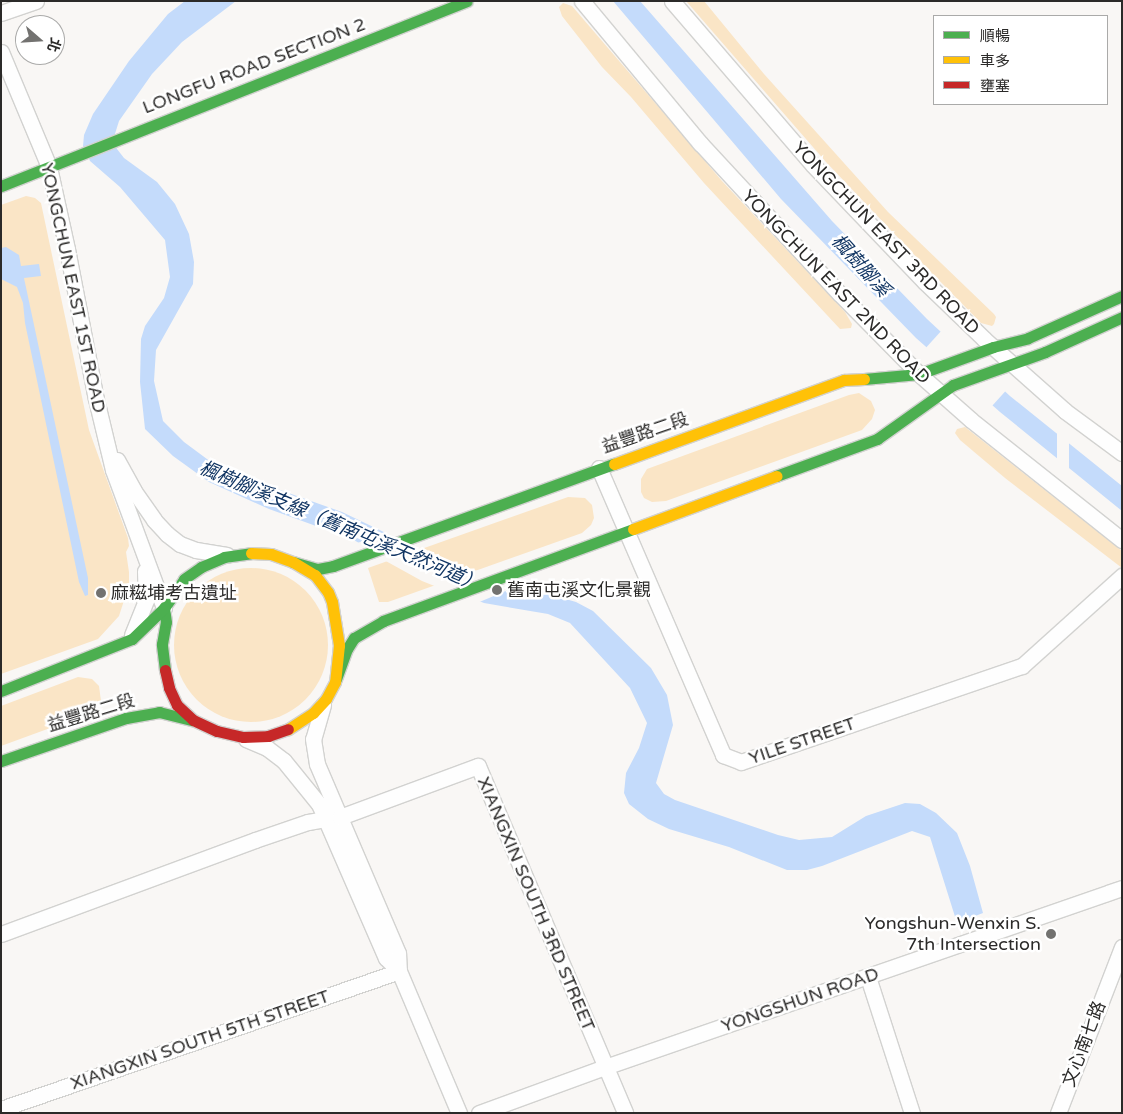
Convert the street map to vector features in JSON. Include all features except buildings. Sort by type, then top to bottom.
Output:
[{"type":"street","points":[[1,13],[36,1]]},
{"type":"street","name":"LONGFU ROAD SECTION 2","points":[[49,167],[467,1]]},
{"type":"street","name":"YONGCHUN EAST 2ND ROAD","points":[[582,1],[700,143],[840,294],[920,374],[947,390],[1122,540]]},
{"type":"street","name":"YONGCHUN EAST 3RD ROAD","points":[[672,1],[813,165],[987,349],[1065,411],[1122,453]]},
{"type":"street","name":"YONGCHUN EAST 1ST ROAD","points":[[1,52],[49,167],[115,478],[143,554],[149,563],[164,608]]},
{"type":"street","points":[[1,186],[49,167]]},
{"type":"street","name":"益豐路二段","points":[[1,691],[130,640],[143,630],[164,608],[184,580],[213,560],[231,555],[261,553],[318,568],[359,558],[599,468],[844,380],[920,374],[987,349],[1028,338],[1122,296]]},
{"type":"street","points":[[627,532],[877,439],[947,390],[1006,365],[1045,352],[1122,317]]},
{"type":"street","name":"YONGCHUN EAST 1ST ROAD","points":[[106,441],[134,491],[154,520],[167,534],[180,544],[196,550],[231,555]]},
{"type":"street","name":"YILE STREET","points":[[599,468],[723,755],[741,762],[1022,666],[1122,576]]},
{"type":"street","name":"益豐路二段","points":[[1,761],[126,718],[159,712],[193,720],[217,731],[243,737],[268,736],[290,728],[312,713],[326,698],[336,679],[347,649],[354,638],[364,630],[443,598],[627,532]]},
{"type":"street","points":[[130,640],[146,600],[143,554]]},
{"type":"street","name":"益豐路二段","points":[[293,562],[315,574],[328,592],[332,602],[339,637],[336,679]]},
{"type":"street","name":"益豐路二段","points":[[164,608],[166,622],[162,644],[169,688],[177,705],[193,720]]},
{"type":"street","points":[[326,698],[317,720],[313,740],[317,764],[398,953],[399,971],[459,1113]]},
{"type":"street","points":[[243,737],[267,748],[284,761],[319,804],[386,958],[399,971]]},
{"type":"street","name":"XIANGXIN SOUTH 3RD STREET","points":[[340,817],[478,766],[606,1067]]},
{"type":"street","points":[[1,934],[255,840],[308,822],[325,819]]},
{"type":"street","name":"YONGSHUN ROAD","points":[[479,1113],[1122,888]]},
{"type":"street","name":"文心南七路","points":[[1058,1113],[1122,947]]},
{"type":"street","name":"XIANGXIN SOUTH 5TH STREET","points":[[1,1109],[399,971]]},
{"type":"street","points":[[868,977],[912,1113]]},
{"type":"street","points":[[606,1067],[625,1113]]},
{"type":"shaded area","points":[[686,1],[704,1],[764,74],[888,212],[994,314],[996,317],[992,326],[981,323],[826,162]]},
{"type":"shaded area","points":[[563,3],[572,6],[722,181],[845,312],[852,324],[851,328],[840,329],[704,183],[631,97],[602,67],[562,16],[559,7]]},
{"type":"shaded area","points":[[26,196],[35,198],[41,203],[89,430],[128,538],[129,546],[126,552],[129,585],[119,616],[98,639],[1,674],[1,205]]},
{"type":"shaded area","points":[[859,393],[871,401],[875,410],[872,419],[862,430],[666,501],[652,502],[644,498],[641,492],[641,479],[647,469]]},
{"type":"shaded area","points":[[965,427],[1122,551],[1122,568],[1005,478],[960,440],[955,433],[957,429]]},
{"type":"shaded area","points":[[568,497],[585,498],[592,505],[594,518],[591,525],[582,533],[388,602],[379,602],[368,568]]},
{"type":"shaded area","points":[[251,568],[280,574],[294,581],[305,591],[315,602],[322,616],[328,645],[322,674],[315,688],[305,699],[294,709],[280,716],[251,722],[222,716],[208,709],[197,699],[187,688],[180,674],[174,645],[180,616],[187,602],[197,591],[208,581],[222,574]]},
{"type":"shaded area","points":[[78,677],[92,679],[99,686],[101,701],[94,712],[1,746],[1,706]]},
{"type":"water","name":"楓樹腳溪支線（舊南屯溪天然河道）","points":[[185,1],[236,1],[182,42],[152,74],[119,121],[114,137],[117,149],[124,158],[157,182],[175,204],[189,234],[194,262],[193,284],[156,350],[154,381],[163,421],[184,442],[211,462],[249,479],[342,512],[459,568],[576,602],[593,611],[651,668],[667,695],[673,725],[656,783],[664,794],[675,800],[778,835],[799,840],[832,837],[866,816],[905,803],[920,804],[936,813],[957,833],[970,866],[983,913],[957,923],[930,837],[912,831],[822,866],[807,870],[787,870],[729,847],[669,829],[648,819],[629,804],[624,793],[626,773],[639,748],[647,723],[630,688],[570,623],[548,614],[484,603],[423,579],[352,539],[269,509],[209,482],[173,456],[145,429],[140,382],[141,339],[145,326],[164,298],[170,277],[165,240],[120,187],[90,161],[83,146],[84,135],[93,114],[129,61],[168,14]]},
{"type":"water","name":"楓樹腳溪","points":[[613,1],[640,1],[832,221],[927,319],[1010,396],[1122,486],[1122,511],[1000,412],[916,338],[781,199]]},
{"type":"water","points":[[6,247],[19,255],[21,266],[39,264],[41,276],[24,278],[88,578],[88,595],[85,596],[79,582],[25,323],[23,303],[17,287],[1,279],[1,248]]},
{"type":"pier","points":[[942,330],[1007,389],[991,407],[925,349]]},
{"type":"pier","points":[[1057,430],[1069,440],[1069,472],[1057,462]]},
{"type":"pier","points":[[388,531],[460,566],[523,584],[477,603],[422,581],[355,544]]},
{"type":"traffic: fast","points":[[1,186],[467,1]]},
{"type":"traffic: fast","points":[[864,379],[919,374],[993,347],[1028,338],[1122,296]]},
{"type":"traffic: fast","points":[[776,476],[877,439],[953,385],[1045,352],[1122,317]]},
{"type":"traffic: fast","points":[[293,562],[318,569],[333,566],[614,464]]},
{"type":"traffic: fast","points":[[336,679],[347,649],[354,638],[383,621],[633,529]]},
{"type":"traffic: fast","points":[[165,670],[162,644],[166,622],[164,608],[184,579],[201,567],[224,557],[251,553]]},
{"type":"traffic: fast","points":[[1,691],[132,639],[164,608]]},
{"type":"traffic: fast","points":[[1,761],[126,718],[159,712],[192,720]]},
{"type":"traffic: slow","points":[[614,464],[844,380],[864,379]]},
{"type":"traffic: slow","points":[[633,529],[776,476]]},
{"type":"traffic: slow","points":[[251,553],[271,554],[293,562],[315,575],[328,592],[332,602],[339,645],[335,682],[326,699],[313,713],[288,729]]},
{"type":"traffic: jam","points":[[165,670],[169,688],[177,705],[193,720],[217,731],[243,737],[268,736],[288,729]]},
{"type":"place","name":"舊南屯溪文化景觀","points":[[497,590]]},
{"type":"place","name":"麻糍埔考古遺址","points":[[101,593]]},
{"type":"place","name":"Yongshun-Wenxin S. 7th Intersection","points":[[1051,934]]}]
